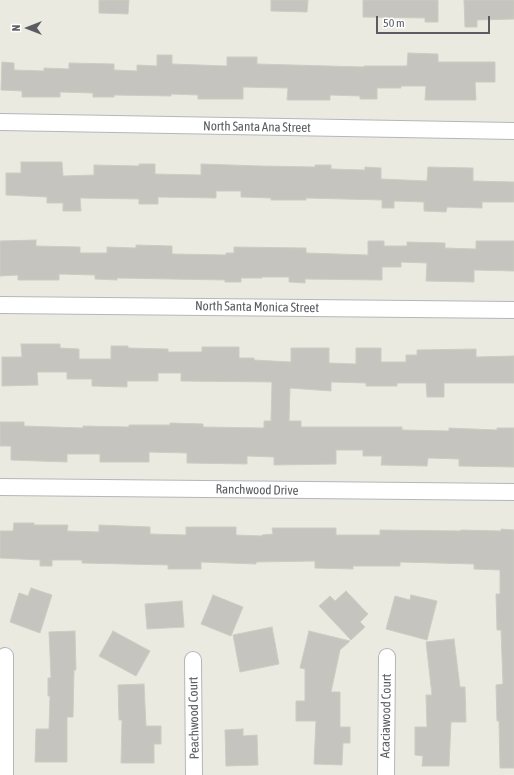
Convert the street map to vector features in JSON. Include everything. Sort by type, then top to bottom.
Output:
[{"type":"street","name":"North Santa Ana Street","points":[[0,122],[514,131]]},
{"type":"street","name":"North Santa Monica Street","points":[[0,305],[514,310]]},
{"type":"street","name":"Ranchwood Drive","points":[[0,487],[514,492]]},
{"type":"street","points":[[4,775],[5,656]]},
{"type":"street","name":"Acaciawood Court","points":[[386,775],[387,657]]},
{"type":"street","name":"Peachwood Court","points":[[193,660],[194,775]]},
{"type":"building","points":[[99,0],[129,0],[128,14],[99,13]]},
{"type":"building","points":[[271,0],[308,0],[307,12],[271,11]]},
{"type":"building","points":[[363,0],[438,0],[438,22],[425,22],[425,18],[363,17]]},
{"type":"building","points":[[464,0],[514,0],[514,19],[477,20],[477,27],[465,27]]},
{"type":"building","points":[[408,53],[438,54],[438,62],[495,62],[495,82],[475,82],[476,100],[425,100],[426,86],[377,88],[377,99],[360,99],[360,96],[330,95],[330,100],[287,100],[288,88],[243,87],[243,99],[198,99],[198,95],[171,94],[171,96],[114,95],[114,97],[93,97],[93,93],[60,92],[60,97],[22,97],[22,91],[1,90],[2,62],[14,63],[14,70],[44,71],[44,68],[69,69],[69,63],[114,64],[114,70],[137,71],[137,65],[157,66],[157,55],[172,55],[172,64],[227,66],[227,57],[257,57],[257,64],[364,67],[407,66]]},
{"type":"building","points":[[21,162],[62,162],[63,176],[94,175],[94,165],[139,166],[139,164],[155,164],[155,174],[201,175],[201,164],[315,167],[315,165],[331,165],[331,169],[365,170],[365,167],[381,168],[381,179],[427,181],[428,167],[473,168],[473,181],[514,182],[514,202],[482,202],[482,208],[447,207],[446,212],[424,211],[424,202],[394,201],[394,208],[382,208],[382,200],[306,198],[306,200],[271,200],[271,198],[241,197],[241,191],[216,191],[216,198],[158,197],[158,204],[139,204],[139,199],[80,198],[81,211],[63,211],[63,203],[47,203],[47,197],[6,195],[6,173],[21,173]]},
{"type":"building","points":[[36,240],[36,246],[80,247],[80,253],[107,253],[107,247],[136,248],[136,245],[172,246],[172,254],[226,255],[226,253],[234,253],[234,247],[306,248],[306,253],[368,255],[368,241],[384,241],[384,246],[407,246],[407,242],[445,243],[445,248],[476,249],[476,241],[514,241],[514,271],[474,270],[474,282],[426,281],[427,263],[401,262],[401,267],[382,267],[382,280],[305,279],[305,283],[289,282],[289,277],[241,278],[241,282],[225,282],[225,280],[95,279],[95,275],[59,274],[59,280],[18,280],[18,275],[0,276],[0,241]]},
{"type":"building","points":[[21,344],[60,344],[60,348],[79,349],[79,359],[111,359],[111,346],[168,349],[168,352],[202,352],[202,347],[239,347],[239,358],[291,362],[291,348],[329,348],[329,363],[356,364],[356,348],[381,348],[381,362],[406,362],[406,355],[417,355],[417,350],[476,349],[476,357],[514,356],[514,383],[444,383],[444,397],[427,397],[426,383],[397,383],[397,386],[366,386],[366,383],[331,382],[331,391],[290,388],[289,421],[301,421],[301,427],[402,427],[402,430],[449,431],[449,428],[497,430],[497,428],[514,428],[514,467],[459,466],[459,459],[428,458],[427,466],[381,465],[382,456],[363,456],[363,450],[336,450],[336,464],[274,465],[274,457],[247,456],[247,464],[187,463],[187,453],[149,452],[149,462],[100,462],[100,454],[67,454],[67,462],[11,460],[11,446],[0,446],[0,422],[24,422],[24,426],[83,428],[83,426],[129,427],[129,425],[170,425],[170,423],[203,424],[203,427],[264,428],[264,421],[271,421],[272,382],[181,381],[181,373],[158,373],[158,381],[127,381],[127,387],[92,386],[92,379],[67,379],[67,372],[37,372],[38,385],[2,386],[2,357],[22,357]]},
{"type":"building","points":[[14,523],[34,523],[34,525],[68,525],[67,531],[99,532],[99,525],[150,527],[150,534],[186,535],[186,527],[236,527],[236,535],[262,536],[273,534],[272,528],[336,528],[336,535],[380,535],[380,530],[514,530],[514,768],[500,768],[499,721],[497,721],[496,685],[503,684],[501,630],[497,630],[496,594],[500,594],[500,570],[474,569],[474,564],[400,562],[400,566],[353,566],[353,569],[315,568],[315,561],[256,562],[256,564],[201,562],[201,569],[168,569],[168,565],[82,563],[82,560],[52,560],[52,566],[40,566],[40,560],[0,558],[0,531],[13,531]]},
{"type":"building","points":[[31,588],[52,595],[40,633],[10,622],[19,593],[28,596]]},
{"type":"building","points":[[346,591],[368,614],[360,622],[365,627],[351,640],[319,606],[330,596],[335,601]]},
{"type":"building","points":[[213,595],[243,607],[231,636],[201,624]]},
{"type":"building","points":[[411,595],[437,601],[427,640],[386,629],[395,596],[410,600]]},
{"type":"building","points":[[182,601],[184,627],[147,629],[145,604]]},
{"type":"building","points":[[272,627],[279,664],[240,672],[233,635]]},
{"type":"building","points":[[75,631],[76,670],[74,670],[73,717],[67,717],[67,762],[35,762],[36,729],[49,729],[50,696],[48,696],[48,678],[51,678],[49,632]]},
{"type":"building","points":[[113,631],[150,651],[136,676],[99,656]]},
{"type":"building","points":[[309,631],[350,641],[340,650],[331,692],[340,692],[340,727],[350,727],[350,743],[343,743],[342,765],[314,764],[316,721],[296,721],[296,701],[305,701],[305,669],[300,668]]},
{"type":"building","points":[[454,639],[460,687],[465,687],[466,722],[451,722],[449,766],[422,766],[423,756],[415,755],[415,727],[427,727],[426,695],[432,695],[426,642]]},
{"type":"building","points":[[144,684],[146,726],[161,726],[161,744],[154,744],[154,763],[121,763],[122,720],[119,720],[118,685]]},
{"type":"building","points":[[243,729],[243,736],[257,735],[258,765],[226,766],[225,730]]}]
